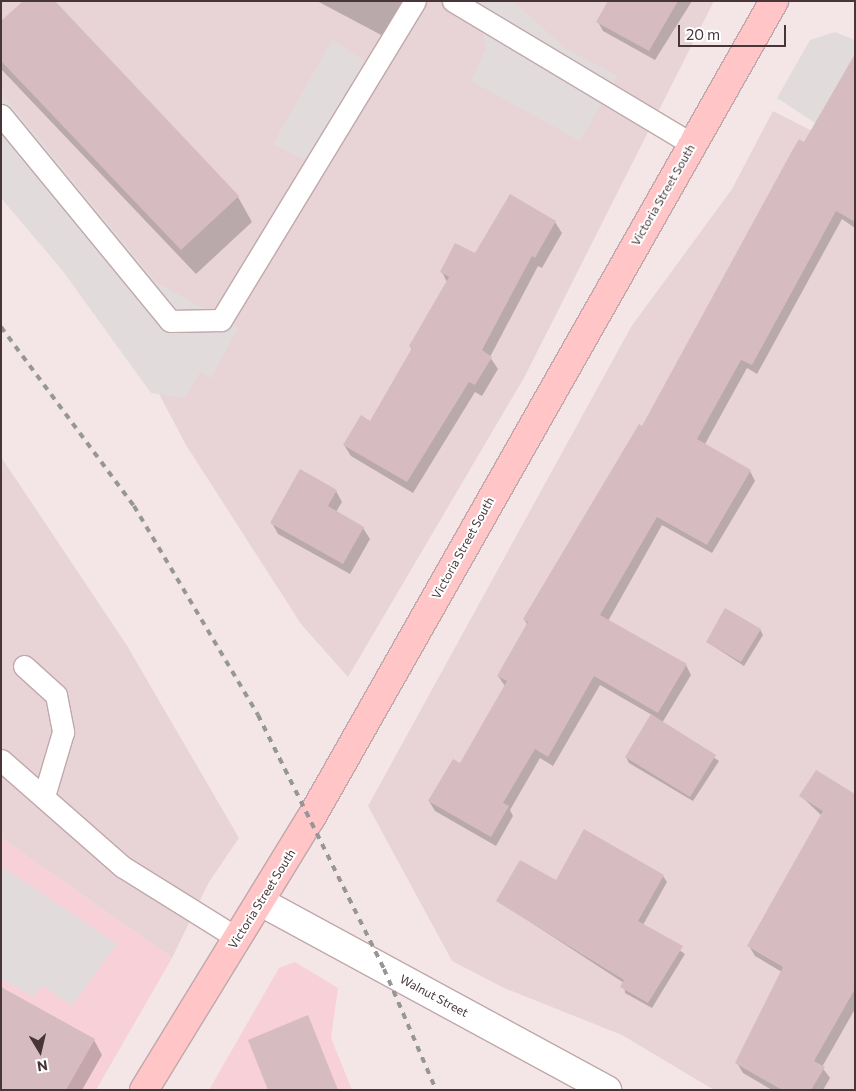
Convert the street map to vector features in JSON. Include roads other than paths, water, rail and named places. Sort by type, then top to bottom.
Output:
[{"type":"main road","name":"Victoria Street South","points":[[144,1090],[261,902],[774,1]]},
{"type":"street","name":"Walnut Street","points":[[261,902],[607,1090]]},
{"type":"lane","points":[[1,115],[170,322],[221,320],[415,1]]},
{"type":"lane","points":[[453,1],[692,144]]},
{"type":"lane","points":[[24,666],[56,695],[63,732],[44,796]]},
{"type":"lane","points":[[1,760],[124,867],[237,938]]},
{"type":"railway","points":[[1,327],[134,506],[258,715],[384,969],[436,1090]]}]
